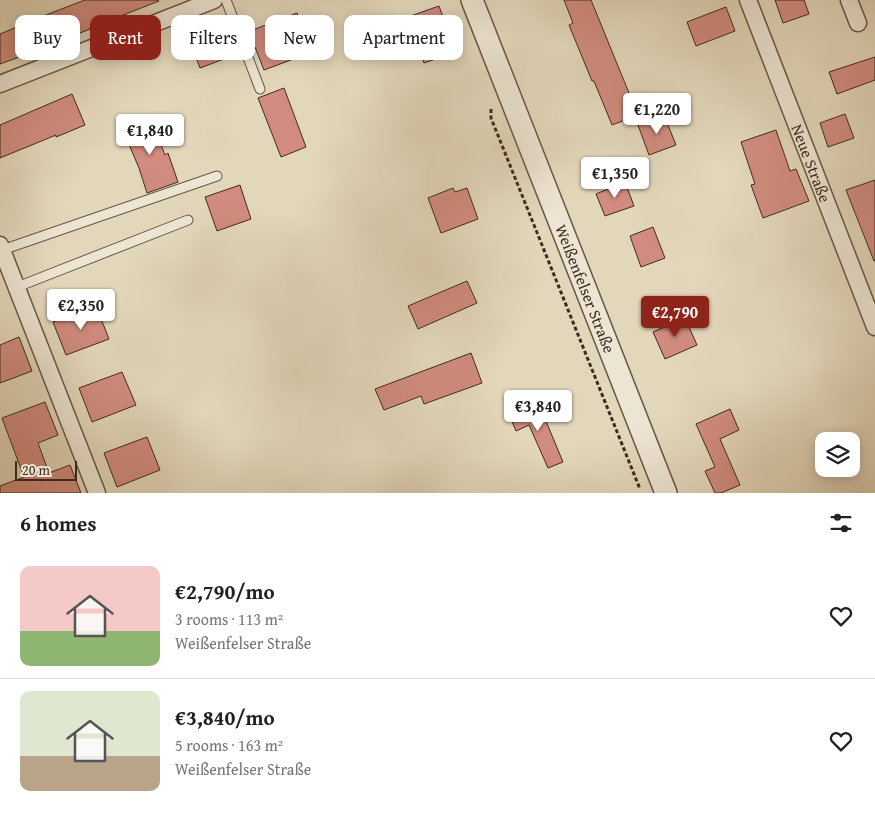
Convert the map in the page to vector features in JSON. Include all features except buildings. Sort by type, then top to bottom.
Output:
[{"type":"street","points":[[0,84],[214,0]]},
{"type":"street","name":"Weißenfelser Straße","points":[[472,0],[666,493]]},
{"type":"street","name":"Neue Straße","points":[[748,0],[875,327]]},
{"type":"street","points":[[849,0],[858,23]]},
{"type":"street","points":[[1,248],[98,493]]},
{"type":"lane","points":[[226,0],[260,89]]},
{"type":"lane","points":[[1,248],[217,176]]},
{"type":"lane","points":[[17,287],[188,220]]}]
